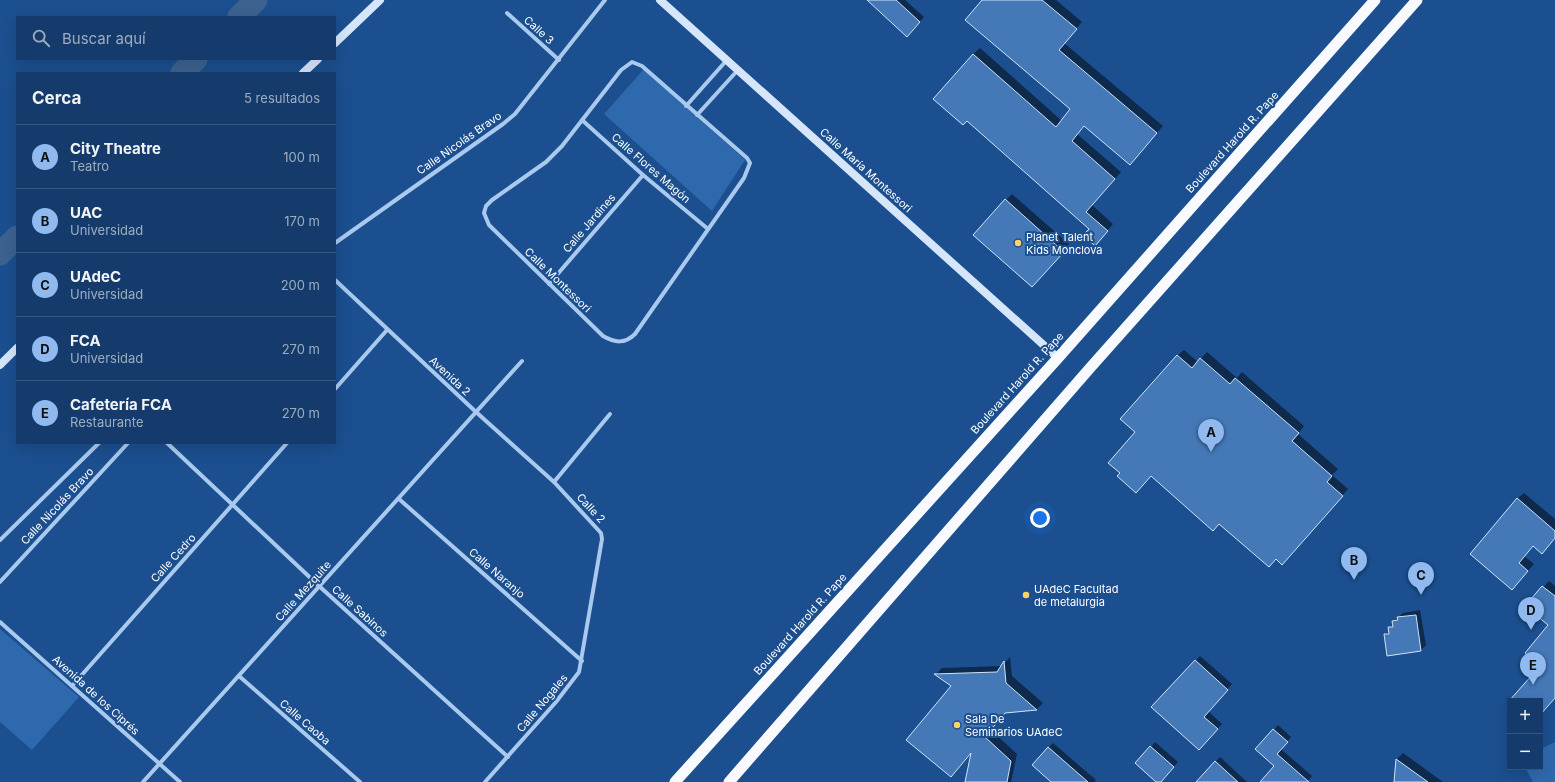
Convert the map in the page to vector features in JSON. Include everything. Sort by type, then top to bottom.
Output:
[{"type":"highway","name":"Boulevard Harold R. Pape","points":[[675,782],[1058,358],[1375,0]]},
{"type":"highway","points":[[730,782],[1085,374],[1417,0]]},
{"type":"main road","points":[[336,42],[380,0]]},
{"type":"main road","name":"Calle María Montessori","points":[[660,0],[737,71],[1058,358]]},
{"type":"main road","points":[[304,72],[317,60]]},
{"type":"main road","points":[[0,364],[16,349]]},
{"type":"street","name":"Calle Nicolás Bravo","points":[[336,242],[503,124],[527,99],[605,0]]},
{"type":"street","name":"Calle 3","points":[[507,13],[559,60]]},
{"type":"street","points":[[686,106],[726,61]]},
{"type":"street","name":"Calle Montessori","points":[[632,62],[642,66],[697,115],[750,160],[749,171],[635,334],[630,339],[621,342],[612,341],[603,336],[489,225],[484,216],[484,209],[492,200],[546,162],[562,146],[621,70],[632,62]]},
{"type":"street","points":[[697,115],[737,71]]},
{"type":"street","name":"Calle Flores Magón","points":[[582,120],[708,229]]},
{"type":"street","name":"Calle Jardines","points":[[549,284],[643,174]]},
{"type":"street","name":"Avenida 2","points":[[336,281],[387,330],[554,482]]},
{"type":"street","points":[[336,388],[387,330]]},
{"type":"street","name":"Calle Mezquite","points":[[144,782],[522,361]]},
{"type":"street","points":[[554,482],[610,414]]},
{"type":"street","points":[[0,540],[98,444]]},
{"type":"street","name":"Calle Nicolás Bravo","points":[[0,582],[127,444]]},
{"type":"street","name":"Calle Sabinos","points":[[168,444],[319,586],[508,757]]},
{"type":"street","name":"Calle Cedro","points":[[72,686],[286,444]]},
{"type":"street","name":"Calle 2","points":[[554,482],[601,533],[602,539],[600,552]]},
{"type":"street","name":"Calle Naranjo","points":[[399,499],[582,661]]},
{"type":"street","name":"Calle Nogales","points":[[485,782],[573,681],[579,672],[600,552]]},
{"type":"street","name":"Avenida de los Ciprés","points":[[0,622],[180,782]]},
{"type":"street","name":"Calle Caoba","points":[[239,676],[360,782]]},
{"type":"shaded area","points":[[644,69],[745,160],[712,211],[604,114]]},
{"type":"shaded area","points":[[0,629],[79,697],[32,750],[0,722]]},
{"type":"shaded area","points":[[1555,742],[1555,782],[1533,782],[1527,770],[1543,770],[1543,748]]},
{"type":"building","points":[[867,0],[896,0],[920,22],[907,37]]},
{"type":"building","points":[[982,0],[1042,0],[1077,29],[1059,50],[1157,133],[1130,165],[1084,126],[1072,141],[1115,179],[1086,212],[1108,231],[1095,246],[1083,235],[1089,229],[967,121],[963,125],[933,99],[973,54],[1056,127],[1070,109],[965,20]]},
{"type":"building","name":"Planet Talent Kids Monclova","points":[[1005,199],[1064,252],[1032,287],[973,235]]},
{"type":"building","points":[[1177,355],[1192,368],[1200,358],[1230,384],[1235,378],[1299,433],[1292,441],[1332,476],[1327,482],[1343,496],[1282,565],[1276,559],[1269,567],[1219,524],[1213,531],[1151,476],[1136,493],[1117,476],[1120,473],[1108,463],[1135,432],[1120,419]]},
{"type":"building","points":[[1517,498],[1555,531],[1555,538],[1542,554],[1533,546],[1519,563],[1528,571],[1512,590],[1470,554]]},
{"type":"building","points":[[1542,586],[1555,596],[1555,698],[1543,712],[1543,698],[1512,698],[1540,666],[1525,653],[1548,625],[1525,606]]},
{"type":"building","points":[[1416,615],[1421,651],[1387,656],[1384,634],[1389,634],[1388,627],[1393,627],[1392,621],[1398,620],[1397,617]]},
{"type":"building","points":[[1195,660],[1228,690],[1204,717],[1218,729],[1199,750],[1151,707]]},
{"type":"building","name":"Sala De Seminarios UAdeC","points":[[1004,661],[1006,683],[1037,710],[1005,713],[985,737],[1011,761],[1007,782],[965,782],[971,753],[951,777],[906,740],[951,686],[934,674],[997,672]]},
{"type":"building","points":[[1273,729],[1288,742],[1277,754],[1309,782],[1260,782],[1274,766],[1255,749]]},
{"type":"building","points":[[1150,746],[1174,767],[1161,782],[1156,782],[1135,763]]},
{"type":"building","points":[[1048,747],[1088,782],[1051,782],[1032,765]]},
{"type":"building","points":[[1396,759],[1428,782],[1394,782]]},
{"type":"building","points":[[1215,761],[1238,782],[1196,782]]},
{"type":"waterway","points":[[240,16],[256,0]]},
{"type":"waterway","points":[[183,72],[195,60]]},
{"type":"waterway","points":[[0,254],[16,238]]},
{"type":"place","name":"Planet Talent Kids Monclova","points":[[1018,243]]},
{"type":"place","name":"City Theatre","points":[[1211,452]]},
{"type":"place","name":"UAC","points":[[1354,580]]},
{"type":"place","name":"UAdeC Facultad de metalurgia","points":[[1026,595]]},
{"type":"place","name":"UAdeC","points":[[1421,595]]},
{"type":"place","name":"FCA","points":[[1531,630]]},
{"type":"place","name":"Cafetería FCA","points":[[1533,685]]},
{"type":"place","name":"Sala De Seminarios UAdeC","points":[[957,725]]}]
